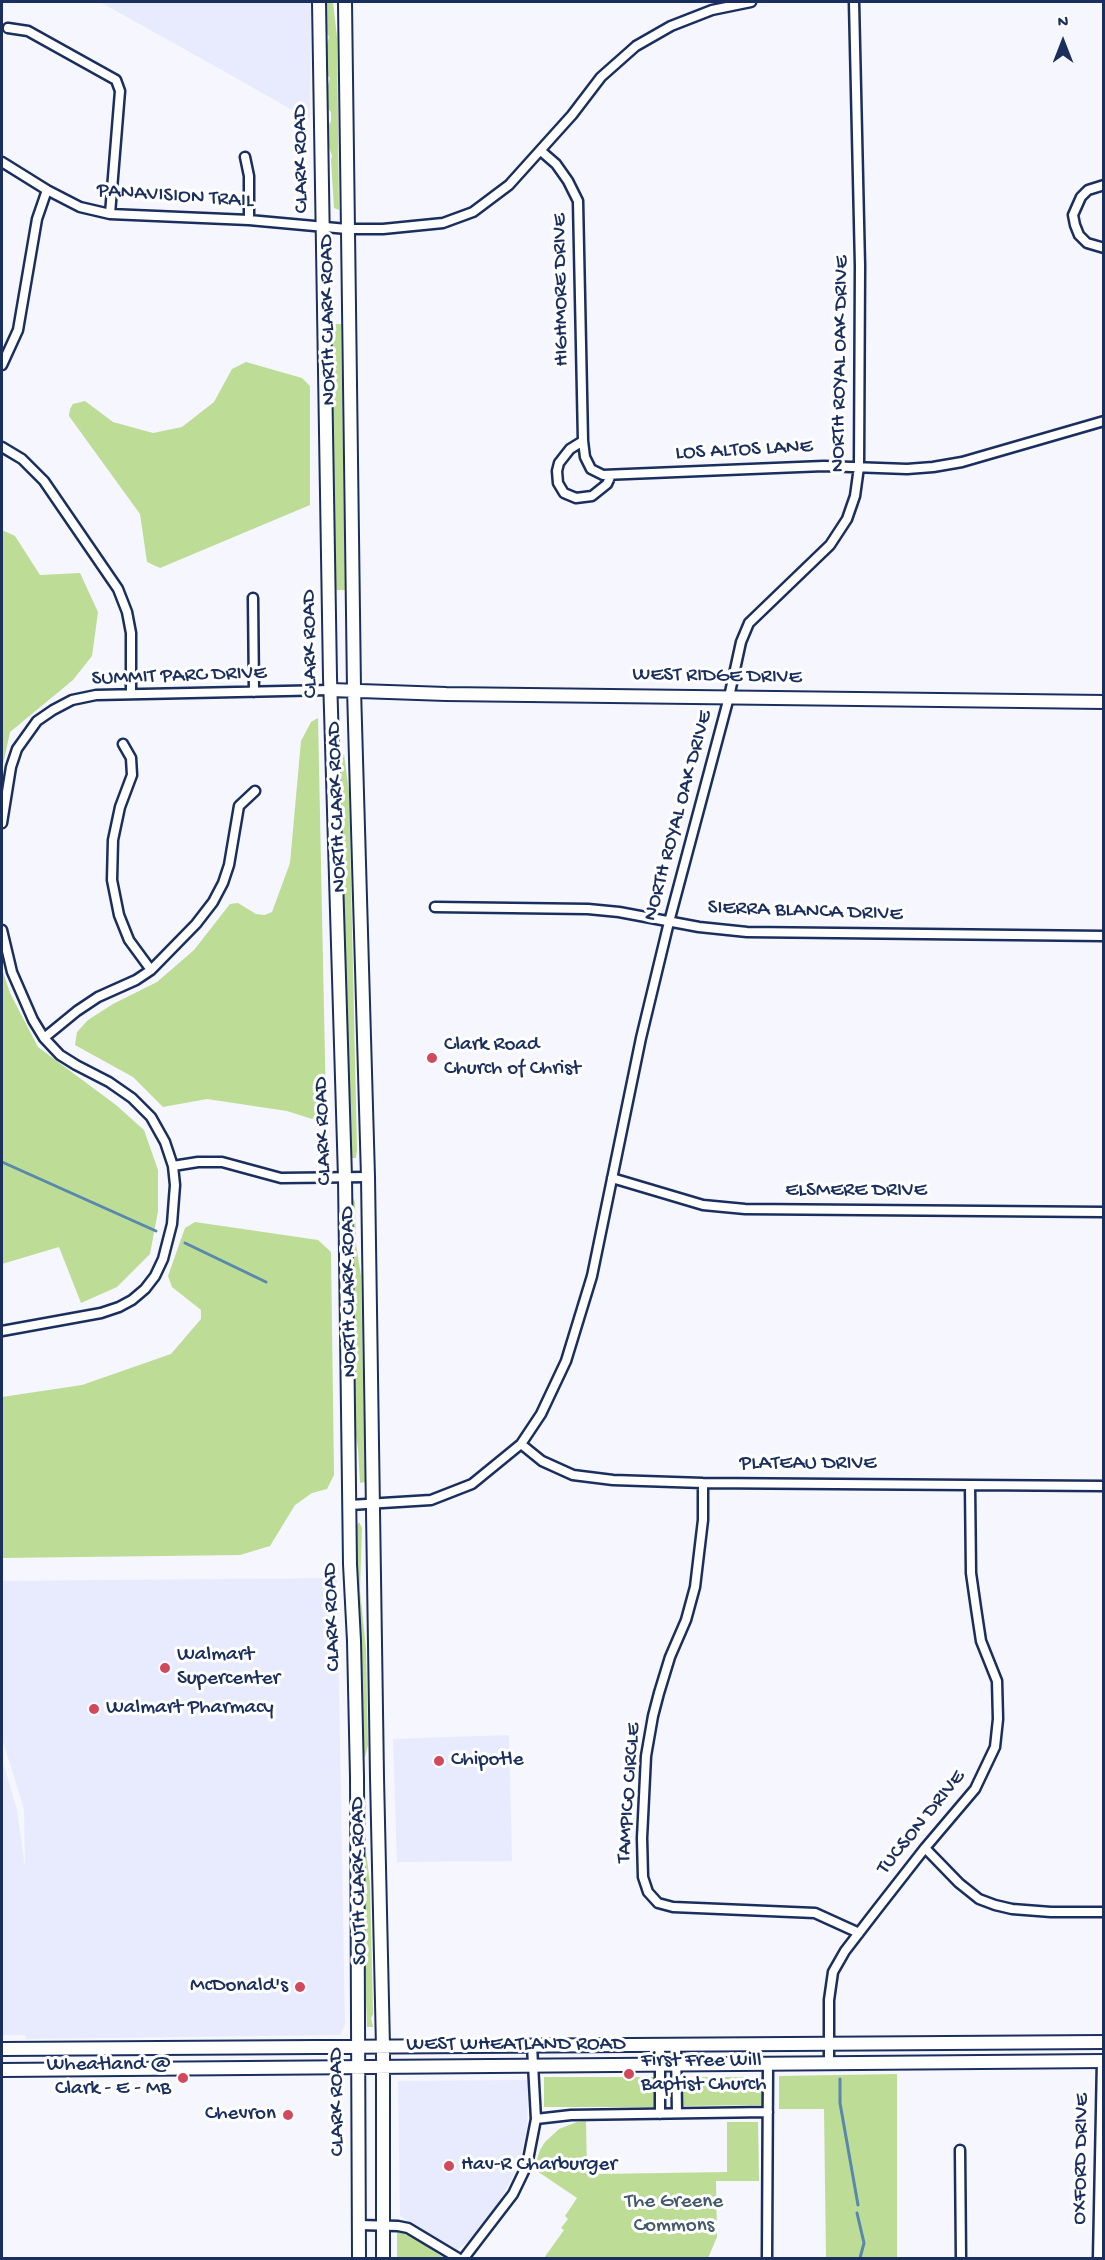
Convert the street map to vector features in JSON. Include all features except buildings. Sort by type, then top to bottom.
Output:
[{"type":"main road","name":"CLARK ROAD","points":[[319,2],[331,690],[345,1178],[357,1777],[359,2259]]},
{"type":"main road","name":"NORTH CLARK ROAD","points":[[345,2],[354,689],[368,1177],[373,1502]]},
{"type":"main road","name":"WEST RIDGE DRIVE","points":[[331,690],[446,694],[1104,702]]},
{"type":"main road","name":"SOUTH CLARK ROAD","points":[[373,1502],[383,2047],[383,2259]]},
{"type":"main road","points":[[357,1777],[377,1777]]},
{"type":"main road","name":"WEST WHEATLAND ROAD","points":[[2,2049],[1104,2042]]},
{"type":"main road","points":[[156,2068],[157,2048]]},
{"type":"main road","points":[[15,2049],[16,2070]]},
{"type":"main road","name":"WEST WHEATLAND ROAD","points":[[2,2070],[1103,2061]]},
{"type":"street","name":"PANAVISION TRAIL","points":[[2,162],[80,207],[110,214],[249,220],[347,229],[383,229],[443,223],[473,212],[509,185],[541,151],[601,77],[636,46],[671,26],[712,10],[751,2]]},
{"type":"street","name":"NORTH ROYAL OAK DRIVE","points":[[350,1504],[430,1500],[472,1484],[520,1444],[541,1414],[566,1361],[592,1276],[641,1038],[669,922],[729,697],[741,642],[749,623],[830,545],[847,519],[855,496],[859,467],[860,266],[854,2]]},
{"type":"street","points":[[8,28],[28,31],[116,80],[120,91],[110,214]]},
{"type":"street","name":"HIGHMORE DRIVE","points":[[541,151],[556,164],[578,201],[583,441]]},
{"type":"street","points":[[245,157],[249,176],[249,220]]},
{"type":"street","points":[[1104,186],[1088,190],[1081,197],[1074,215],[1079,235],[1087,243],[1104,248]]},
{"type":"street","points":[[2,365],[18,330],[37,219],[47,190]]},
{"type":"street","name":"LOS ALTOS LANE","points":[[611,475],[796,467],[907,469],[962,462],[1104,421]]},
{"type":"street","points":[[583,441],[585,457],[591,469],[603,475],[611,475],[607,484],[592,496],[576,498],[564,493],[558,483],[557,471],[559,463],[570,449],[583,441]]},
{"type":"street","points":[[2,447],[22,459],[44,481],[118,590],[127,612],[131,633],[131,694]]},
{"type":"street","points":[[253,598],[254,692]]},
{"type":"street","name":"SUMMIT PARC DRIVE","points":[[2,823],[11,767],[17,749],[37,721],[72,700],[96,695],[331,690]]},
{"type":"street","points":[[123,744],[131,758],[132,776],[120,807],[113,840],[112,880],[122,923],[129,940],[151,970]]},
{"type":"street","points":[[44,1038],[98,997],[136,980],[151,970],[174,949],[213,902],[229,865],[239,806],[255,791]]},
{"type":"street","name":"SIERRA BLANCA DRIVE","points":[[435,907],[588,909],[747,932],[1104,936]]},
{"type":"street","points":[[2,930],[12,972],[44,1038],[60,1055],[109,1082],[132,1098],[151,1117],[165,1142],[173,1166],[176,1185],[172,1224],[163,1259],[155,1276],[145,1289],[126,1304],[101,1313],[2,1331]]},
{"type":"street","points":[[173,1166],[198,1162],[222,1162],[281,1178],[368,1177]]},
{"type":"street","name":"ELSMERE DRIVE","points":[[612,1178],[704,1205],[745,1209],[1104,1212]]},
{"type":"street","name":"PLATEAU DRIVE","points":[[520,1444],[542,1461],[573,1474],[613,1480],[703,1483],[1104,1486]]},
{"type":"street","name":"TAMPICO CIRCLE","points":[[703,1483],[703,1520],[695,1587],[686,1620],[670,1657],[659,1693],[646,1756],[642,1838],[643,1877],[648,1892],[658,1903],[673,1907],[815,1913],[859,1934]]},
{"type":"street","name":"TUCSON DRIVE","points":[[829,2063],[829,2000],[833,1972],[845,1951],[925,1848],[975,1789],[994,1747],[998,1719],[997,1682],[981,1641],[971,1573],[970,1485]]},
{"type":"street","points":[[925,1848],[978,1899],[995,1905],[1051,1912],[1104,1912]]},
{"type":"street","points":[[660,2045],[660,2114]]},
{"type":"street","points":[[676,2045],[677,2113]]},
{"type":"street","points":[[464,2259],[513,2194],[527,2165],[536,2119],[532,2046]]},
{"type":"street","name":"OXFORD DRIVE","points":[[1098,2259],[1103,2061]]},
{"type":"street","points":[[767,2259],[768,2064]]},
{"type":"street","points":[[536,2119],[560,2116],[768,2112]]},
{"type":"street","points":[[960,2150],[961,2259]]},
{"type":"street","points":[[359,2225],[408,2228],[458,2259]]},
{"type":"shaded area","points":[[100,2],[311,2],[310,120],[213,65]]},
{"type":"shaded area","points":[[337,1578],[345,2025],[340,2035],[26,2039],[25,2035],[2,2035],[2,1759],[17,1810],[25,1867],[24,1809],[2,1738],[2,1581]]},
{"type":"shaded area","points":[[509,1735],[512,1861],[397,1862],[393,1739]]},
{"type":"shaded area","points":[[528,2080],[527,2127],[520,2162],[500,2201],[473,2238],[457,2250],[400,2216],[398,2081]]},
{"type":"green space","points":[[326,2],[333,2],[337,37],[339,210],[334,208],[332,156],[329,147],[328,126],[331,121],[331,112],[328,109],[330,78],[327,75],[329,37]]},
{"type":"green space","points":[[331,324],[341,324],[345,590],[335,590]]},
{"type":"green space","points":[[246,362],[302,378],[310,386],[310,505],[160,568],[147,562],[140,514],[69,416],[70,409],[73,404],[85,401],[113,422],[153,433],[182,427],[214,402],[232,369]]},
{"type":"green space","points":[[2,530],[15,536],[40,575],[80,573],[98,612],[92,656],[73,680],[10,732],[2,769]]},
{"type":"green space","points":[[318,718],[326,1108],[312,1119],[287,1111],[207,1099],[163,1107],[133,1077],[75,1045],[77,1032],[88,1020],[113,1004],[157,982],[194,950],[230,904],[238,903],[256,914],[265,915],[272,912],[290,863],[301,741],[311,722]]},
{"type":"green space","points":[[344,754],[349,792],[356,1158],[349,1158],[338,755]]},
{"type":"green space","points":[[2,969],[10,993],[38,1047],[116,1105],[144,1130],[158,1170],[158,1211],[150,1254],[117,1287],[81,1303],[59,1247],[2,1264]]},
{"type":"green space","points":[[349,1198],[353,1198],[355,1202],[356,1244],[361,1276],[365,1482],[360,1483],[354,1423]]},
{"type":"green space","points":[[195,1222],[318,1240],[331,1252],[334,1475],[327,1489],[312,1493],[295,1505],[270,1546],[240,1555],[2,1558],[2,1397],[82,1385],[171,1354],[201,1319],[201,1310],[172,1287],[168,1276],[185,1228]]},
{"type":"green space","points":[[359,1522],[362,1528],[360,1590],[366,1649],[368,1745],[365,1757],[360,1757],[354,1604],[356,1527]]},
{"type":"green space","points":[[359,1791],[364,1791],[365,1795],[366,1852],[370,1883],[373,2014],[371,2018],[373,2027],[367,2027]]},
{"type":"green space","points":[[897,2074],[897,2258],[826,2258],[824,2109],[779,2109],[779,2076]]},
{"type":"green space","points":[[544,2077],[655,2077],[655,2107],[544,2107]]},
{"type":"green space","points":[[681,2077],[765,2077],[765,2105],[681,2106]]},
{"type":"green space","name":"The Greene Commons","points":[[586,2121],[587,2173],[596,2174],[727,2172],[727,2122],[758,2122],[759,2181],[716,2181],[717,2237],[708,2258],[544,2258],[564,2230],[561,2228],[568,2219],[565,2216],[577,2198],[534,2169],[545,2142],[559,2129]]},
{"type":"green space","points":[[397,2232],[407,2233],[444,2258],[397,2258]]},
{"type":"waterway","points":[[2,1162],[156,1231]]},
{"type":"waterway","points":[[185,1243],[266,1282]]},
{"type":"waterway","points":[[840,2079],[840,2103],[858,2205]]},
{"type":"waterway","points":[[857,2213],[864,2243],[860,2258]]},
{"type":"place","name":"Clark Road Church of Christ","points":[[432,1058]]},
{"type":"place","name":"Walmart Supercenter","points":[[165,1668]]},
{"type":"place","name":"Walmart Pharmacy","points":[[94,1709]]},
{"type":"place","name":"Chipotle","points":[[439,1761]]},
{"type":"place","name":"McDonald's","points":[[300,1987]]},
{"type":"place","name":"First Free Will Baptist Church","points":[[629,2074]]},
{"type":"place","name":"Wheatland @ Clark - E - MB","points":[[183,2078]]},
{"type":"place","name":"Chevron","points":[[288,2115]]},
{"type":"place","name":"Hav-R Charburger","points":[[449,2166]]}]
